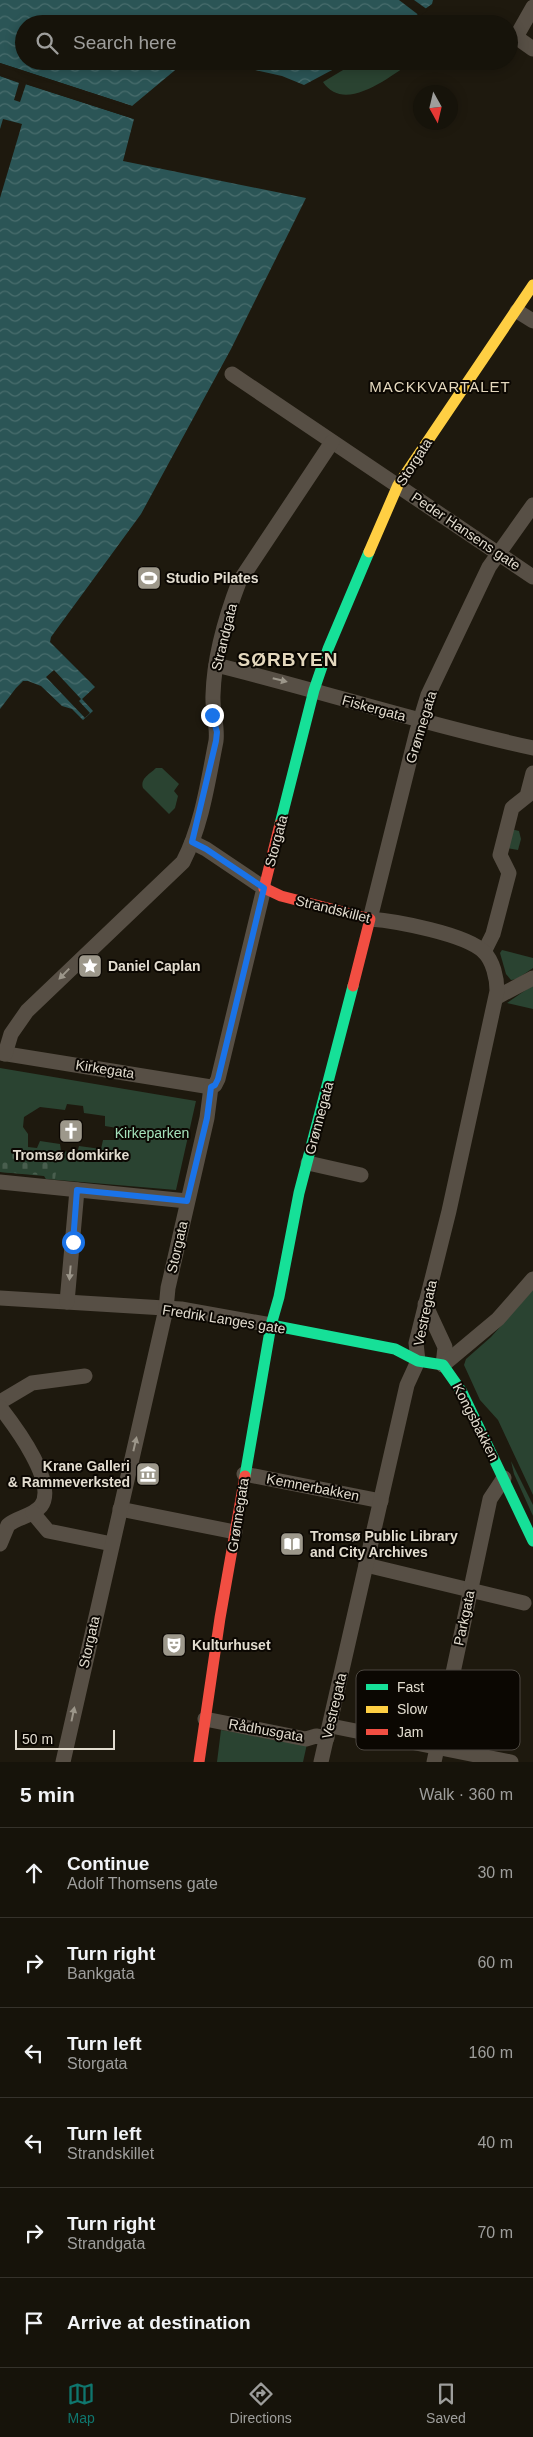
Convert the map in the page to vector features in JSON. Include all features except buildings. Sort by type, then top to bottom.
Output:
[{"type":"street","points":[[518,33],[533,7]]},
{"type":"street","points":[[518,38],[533,49]]},
{"type":"street","name":"Storgata","points":[[62,1762],[166,1309],[168,1288],[207,1118],[211,1087],[215,1085],[218,1079],[314,690],[328,649],[398,485],[533,285]]},
{"type":"street","points":[[517,311],[533,321]]},
{"type":"street","points":[[232,374],[332,442]]},
{"type":"street","name":"Peder Hansens gate","points":[[332,442],[533,577]]},
{"type":"street","name":"Strandgata","points":[[2,1053],[23,1015],[67,970],[183,862],[192,842],[216,741],[217,732],[212,715],[216,665],[239,582],[332,442]]},
{"type":"street","name":"Grønnegata","points":[[199,1762],[244,1474],[271,1325],[279,1297],[295,1214],[421,720],[428,696],[489,567],[533,505]]},
{"type":"street","name":"Fiskergata","points":[[216,665],[314,690],[345,701],[533,748]]},
{"type":"street","points":[[484,952],[493,934],[508,873],[500,856],[512,808],[527,796],[533,773]]},
{"type":"street","name":"Strandskillet","points":[[192,842],[206,849],[264,888],[281,896],[370,919],[391,921],[467,941],[484,952]]},
{"type":"street","name":"Vestregata","points":[[321,1762],[407,1385],[418,1360],[416,1343],[449,1211],[497,997],[496,979],[484,952]]},
{"type":"street","points":[[497,997],[533,978]]},
{"type":"street","name":"Kirkegata","points":[[2,1053],[211,1087]]},
{"type":"street","points":[[308,1163],[361,1174]]},
{"type":"street","points":[[0,1182],[187,1201]]},
{"type":"street","points":[[68,1302],[77,1190]]},
{"type":"street","points":[[443,1365],[498,1319],[533,1279]]},
{"type":"street","name":"Fredrik Langes gate","points":[[0,1298],[187,1310],[395,1350],[418,1360],[443,1365]]},
{"type":"street","points":[[425,1304],[445,1347],[443,1365]]},
{"type":"street","name":"Kongsbakken","points":[[443,1365],[462,1392],[533,1541]]},
{"type":"street","points":[[0,1402],[32,1383],[85,1376]]},
{"type":"street","points":[[0,1407],[35,1459],[41,1479],[43,1502],[33,1513],[13,1520],[8,1525],[0,1544]]},
{"type":"street","name":"Kemnerbakken","points":[[244,1474],[381,1501]]},
{"type":"street","name":"Parkgata","points":[[453,1670],[490,1499],[504,1478]]},
{"type":"street","points":[[120,1509],[235,1532]]},
{"type":"street","points":[[33,1513],[48,1531],[112,1544]]},
{"type":"street","points":[[366,1566],[470,1592],[524,1602]]},
{"type":"street","name":"Rådhusgata","points":[[205,1719],[306,1738],[329,1732],[356,1738]]},
{"type":"street","name":"Rådhusgata","points":[[412,1750],[435,1755],[511,1762]]},
{"type":"green space","points":[[343,70],[400,70],[368,89],[355,94],[343,95],[332,91],[323,82]]},
{"type":"green space","points":[[156,768],[162,768],[179,784],[174,791],[178,796],[175,808],[169,814],[142,785],[148,774]]},
{"type":"green space","points":[[511,829],[519,831],[521,839],[518,850],[507,848]]},
{"type":"green space","points":[[502,950],[533,958],[533,968],[517,979],[511,980],[506,974],[500,953]]},
{"type":"green space","points":[[533,985],[533,1009],[507,1003]]},
{"type":"green space","name":"Kirkeparken","points":[[0,1068],[196,1101],[176,1190],[46,1179],[44,1176],[0,1172]],"holes":[[[67,1104],[83,1106],[84,1113],[105,1116],[105,1126],[117,1128],[115,1140],[103,1140],[101,1149],[79,1146],[77,1153],[61,1151],[60,1144],[40,1141],[37,1148],[28,1147],[28,1134],[23,1127],[24,1117],[40,1107],[65,1110]]]},
{"type":"green space","points":[[14,1148],[58,1158],[55,1179],[46,1179],[45,1176],[41,1175],[0,1172],[0,1156]]},
{"type":"green space","points":[[533,1290],[533,1495],[498,1420],[480,1400],[464,1365],[466,1359],[491,1337]]},
{"type":"green space","points":[[511,1461],[533,1505],[533,1516],[514,1474]]},
{"type":"green space","points":[[221,1730],[307,1744],[303,1762],[217,1762]]},
{"type":"water","points":[[0,0],[433,0],[432,4],[417,15],[15,15],[15,68],[0,63]]},
{"type":"water","points":[[21,70],[175,70],[132,106]]},
{"type":"water","points":[[256,70],[332,70],[304,85],[282,76]]},
{"type":"water","points":[[0,76],[134,119],[123,161],[306,198],[231,349],[141,514],[51,637],[50,642],[95,687],[82,699],[93,711],[83,720],[72,709],[62,706],[41,686],[28,681],[23,681],[16,688],[0,709]]},
{"type":"pier","points":[[399,0],[414,0],[428,10],[419,15]]},
{"type":"pier","points":[[0,63],[15,68],[15,70],[21,70],[132,106],[133,109],[0,66]]},
{"type":"pier","points":[[0,74],[133,117],[134,119],[26,84],[20,102],[14,100],[19,83],[0,76]]},
{"type":"pier","points":[[3,119],[22,124],[0,198],[0,129]]},
{"type":"pier","points":[[54,670],[81,699],[79,701],[90,713],[85,718],[46,677]]},
{"type":"traffic: fast","points":[[280,824],[314,690],[328,649],[369,552]]},
{"type":"traffic: fast","points":[[245,1476],[271,1325],[279,1297],[299,1193],[353,986]]},
{"type":"traffic: fast","points":[[271,1325],[395,1349],[418,1361],[443,1365],[462,1392],[533,1541]]},
{"type":"traffic: slow","points":[[369,552],[398,485],[533,285]]},
{"type":"traffic: jam","points":[[280,824],[264,888],[281,896],[370,919],[353,986]]},
{"type":"traffic: jam","points":[[199,1762],[220,1618],[245,1476]]},
{"type":"place","name":"Studio Pilates","points":[[149,578]]},
{"type":"place","name":"Daniel Caplan","points":[[90,966]]},
{"type":"place","name":"Tromsø domkirke","points":[[71,1131]]},
{"type":"place","name":"Krane Galleri & Rammeverksted","points":[[148,1474]]},
{"type":"place","name":"Tromsø Public Library and City Archives","points":[[292,1544]]},
{"type":"place","name":"Kulturhuset","points":[[174,1645]]},
{"type":"district","name":"MACKKVARTALET","points":[[440,386]]},
{"type":"district","name":"SØRBYEN","points":[[288,659]]},
{"type":"route","points":[[73,1242],[77,1190],[174,1198],[187,1201],[207,1118],[211,1087],[215,1085],[218,1079],[257,910],[264,888],[200,845],[192,842],[216,741],[217,732],[212,715]]}]
